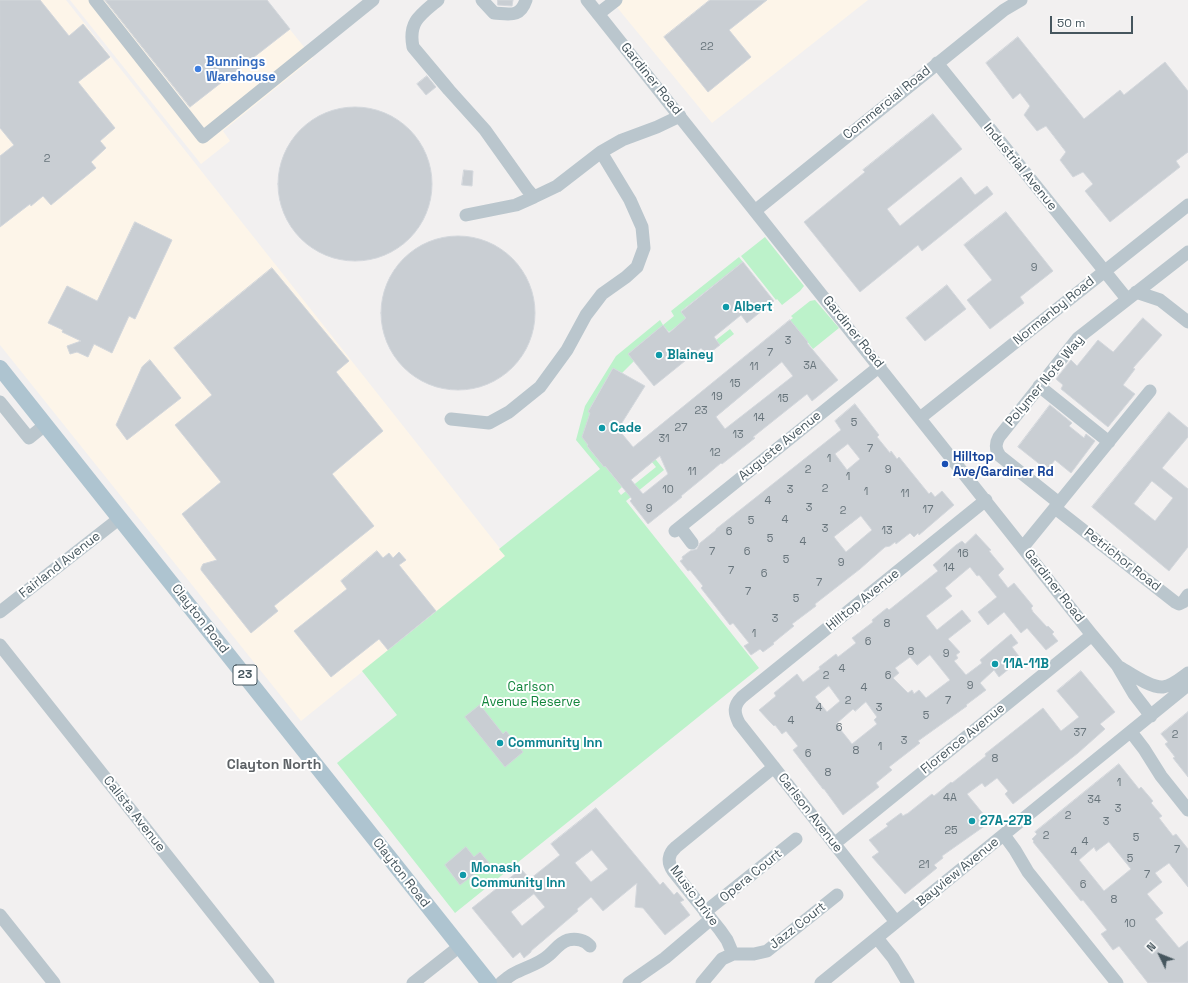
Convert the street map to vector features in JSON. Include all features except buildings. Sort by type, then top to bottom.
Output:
[{"type":"main road","name":"Clayton Road","points":[[0,368],[489,983]]},
{"type":"street","points":[[95,0],[204,137],[373,0]]},
{"type":"street","points":[[438,0],[414,21],[412,30],[413,47],[485,130],[534,197]]},
{"type":"street","points":[[482,0],[494,13],[512,15],[518,13],[524,6],[526,0]]},
{"type":"street","name":"Gardiner Road","points":[[588,0],[1117,666],[1134,694],[1154,713]]},
{"type":"street","points":[[598,14],[616,0]]},
{"type":"street","name":"Commercial Road","points":[[756,210],[937,63],[1004,10],[1021,0]]},
{"type":"street","name":"Industrial Avenue","points":[[937,63],[1104,271],[1132,295]]},
{"type":"street","points":[[466,215],[516,205],[534,197],[557,186],[601,152],[622,140],[657,127],[680,116]]},
{"type":"street","points":[[450,419],[489,423],[510,412],[540,387],[567,350],[586,315],[602,294],[637,268],[644,248],[642,227],[630,200],[601,152]]},
{"type":"street","name":"Normanby Road","points":[[920,418],[1188,205]]},
{"type":"street","name":"Polymer Note Way","points":[[1057,505],[1000,456],[996,450],[996,444],[999,437],[1078,338],[1188,252]]},
{"type":"street","points":[[1132,295],[1160,300],[1188,322]]},
{"type":"street","name":"Auguste Avenue","points":[[692,543],[677,529],[880,366]]},
{"type":"street","points":[[1039,386],[1109,442]]},
{"type":"street","points":[[1023,547],[1150,392]]},
{"type":"street","points":[[0,402],[29,438],[45,425]]},
{"type":"street","name":"Hilltop Avenue","points":[[739,700],[986,500]]},
{"type":"street","name":"Petrichor Road","points":[[1057,505],[1175,602],[1180,604],[1188,595]]},
{"type":"street","name":"Fairland Avenue","points":[[0,612],[120,518]]},
{"type":"street","name":"Florence Avenue","points":[[834,844],[1092,635]]},
{"type":"street","name":"Calista Avenue","points":[[0,645],[268,983]]},
{"type":"street","name":"Gardiner Road","points":[[1117,666],[1155,686],[1163,687],[1188,673]]},
{"type":"street","name":"Bayview Avenue","points":[[821,983],[1188,685]]},
{"type":"street","name":"Carlson Avenue","points":[[739,700],[735,710],[739,723],[896,922]]},
{"type":"street","points":[[1128,734],[1139,754],[1161,776],[1188,810]]},
{"type":"street","name":"Music Drive","points":[[733,954],[727,940],[670,867],[670,854],[676,847],[774,767]]},
{"type":"street","points":[[1001,838],[1011,856],[1028,872],[1117,983]]},
{"type":"street","name":"Opera Court","points":[[629,983],[665,958],[708,916],[796,839]]},
{"type":"street","name":"Jazz Court","points":[[733,954],[754,954],[767,951],[837,895]]},
{"type":"street","points":[[0,915],[54,983]]},
{"type":"street","points":[[501,983],[513,974],[532,966],[548,956],[560,944],[568,940],[578,939],[587,942],[590,946]]},
{"type":"street","points":[[874,940],[887,963],[907,981]]},
{"type":"street","points":[[413,983],[460,946]]},
{"type":"street","points":[[702,983],[722,959],[733,954]]},
{"type":"shaded area","points":[[0,0],[66,0],[506,556],[301,721],[0,345]]},
{"type":"shaded area","points":[[70,0],[266,0],[313,58],[223,131],[230,141],[201,164]]},
{"type":"shaded area","points":[[611,0],[868,0],[712,123]]},
{"type":"green space","points":[[765,237],[804,286],[782,305],[777,299],[776,300],[741,256]]},
{"type":"green space","points":[[739,257],[743,262],[681,311],[686,319],[669,332],[663,325],[674,316],[671,311]]},
{"type":"green space","points":[[815,300],[839,328],[813,349],[790,320],[793,318],[791,316],[810,301]]},
{"type":"green space","name":"Carlson Avenue Reserve","points":[[660,320],[663,325],[628,354],[634,361],[622,373],[613,368],[588,412],[590,413],[587,446],[622,487],[618,491],[621,495],[656,467],[642,450],[646,447],[664,470],[626,501],[759,668],[455,913],[337,763],[397,715],[362,671],[505,556],[499,549],[600,469],[576,440],[585,406],[616,356]]},
{"type":"green space","points":[[730,329],[734,334],[720,345],[716,340]]},
{"type":"place","name":"Bunnings Warehouse","points":[[198,69]]},
{"type":"place","name":"Albert","points":[[726,307]]},
{"type":"place","name":"Blainey","points":[[659,355]]},
{"type":"place","name":"Cade","points":[[602,428]]},
{"type":"place","name":"Hilltop Ave/Gardiner Rd","points":[[945,464]]},
{"type":"place","name":"11A-11B","points":[[995,664]]},
{"type":"place","name":"Community Inn","points":[[500,743]]},
{"type":"place","name":"27A-27B","points":[[972,821]]},
{"type":"place","name":"Monash Community Inn","points":[[463,875]]},
{"type":"district","name":"Clayton North","points":[[274,765]]}]
